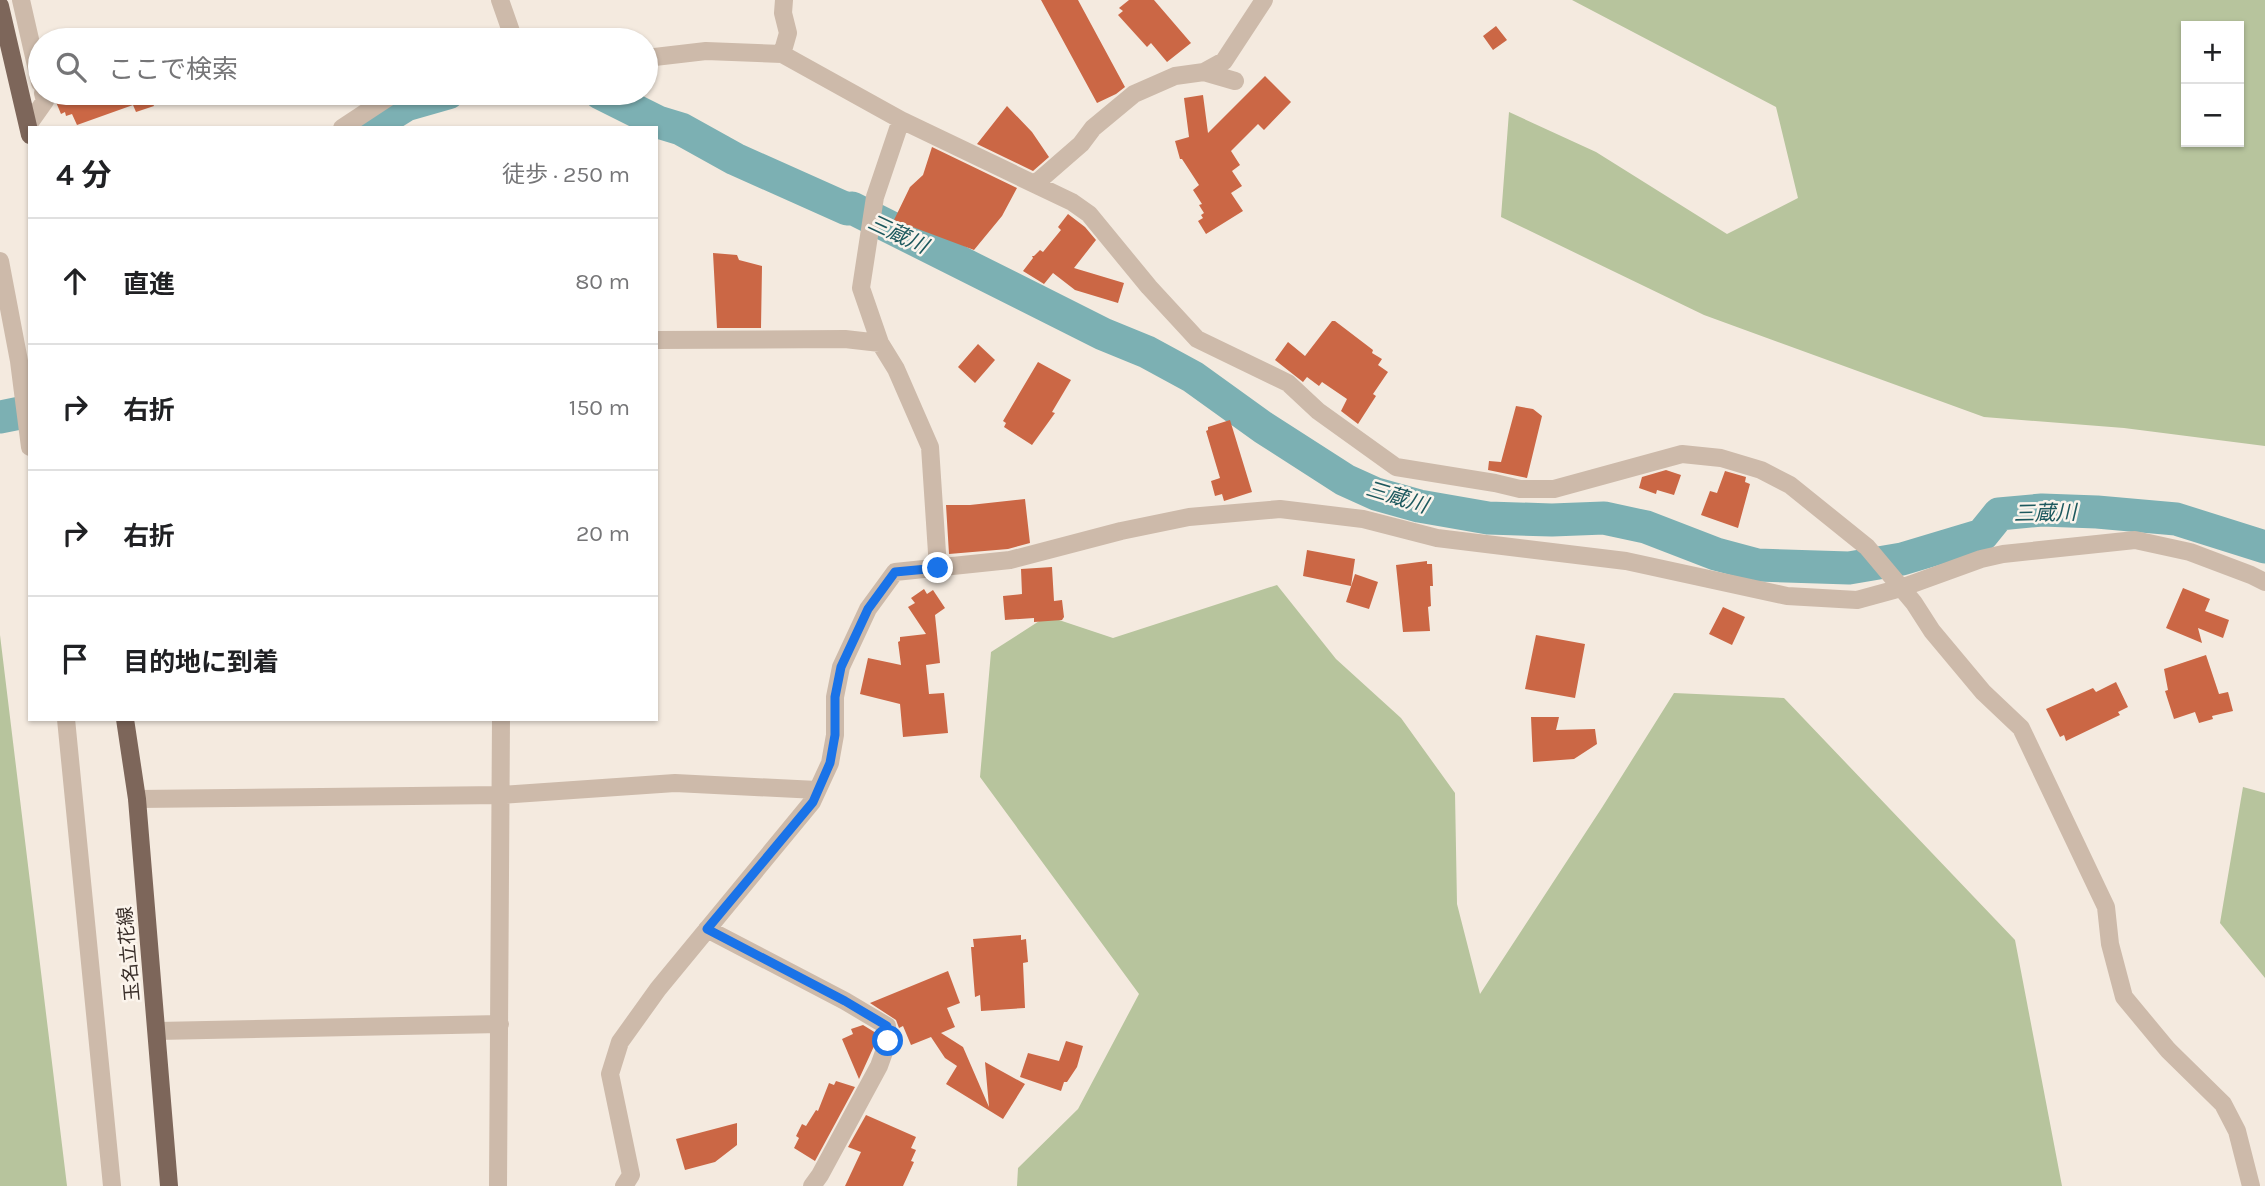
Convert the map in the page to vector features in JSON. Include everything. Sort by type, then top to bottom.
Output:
[{"type":"main road","points":[[0,6],[28,126]]},
{"type":"main road","name":"玉名立花線","points":[[125,721],[137,799],[169,1186]]},
{"type":"street","points":[[21,0],[28,31]]},
{"type":"street","points":[[500,0],[510,28]]},
{"type":"street","points":[[782,54],[788,33],[783,13],[784,0]]},
{"type":"street","points":[[1035,184],[1081,144],[1093,128],[1134,94],[1175,76],[1204,72],[1224,61],[1264,0]]},
{"type":"street","points":[[658,57],[706,51],[782,54],[901,120],[1072,202],[1089,214],[1149,287],[1197,339],[1288,383],[1318,411],[1396,467],[1520,489],[1554,489],[1682,454],[1721,458],[1761,470],[1790,485],[1867,547],[1983,692],[2021,728],[2106,906],[2110,944],[2124,997],[2168,1050],[2223,1104],[2237,1131],[2251,1186]]},
{"type":"street","points":[[1204,72],[1234,80]]},
{"type":"street","points":[[31,126],[42,105]]},
{"type":"street","points":[[345,126],[377,105]]},
{"type":"street","points":[[901,120],[875,197],[861,288],[880,343],[896,369],[930,447],[938,568]]},
{"type":"street","points":[[0,261],[28,430]]},
{"type":"street","points":[[658,340],[845,339],[880,343]]},
{"type":"street","points":[[624,1186],[631,1175],[610,1074],[620,1042],[658,989],[813,802],[830,763],[835,735],[835,697],[841,667],[868,609],[895,572],[1010,560],[1121,531],[1189,517],[1280,509],[1363,519],[1437,538],[1626,561],[1787,596],[1857,600],[2003,554],[2135,540],[2190,552],[2265,582]]},
{"type":"street","points":[[66,721],[113,1186]]},
{"type":"street","points":[[498,1186],[501,721]]},
{"type":"street","points":[[137,799],[502,794],[675,783],[817,790]]},
{"type":"street","points":[[707,929],[887,1026],[888,1041],[880,1066],[812,1186]]},
{"type":"street","points":[[156,1031],[500,1024]]},
{"type":"green space","points":[[1572,0],[2265,0],[2265,446],[2124,428],[1984,417],[1704,315],[1501,217],[1509,112],[1596,152],[1727,234],[1798,198],[1776,107]]},
{"type":"green space","points":[[1277,585],[1336,659],[1401,718],[1455,793],[1457,904],[1480,994],[1674,693],[1784,698],[2015,940],[2062,1186],[1017,1186],[1018,1168],[1078,1109],[1139,994],[980,777],[991,652],[1047,616],[1113,638]]},
{"type":"green space","points":[[0,635],[67,1186],[0,1186]]},
{"type":"green space","points":[[2243,787],[2265,793],[2265,978],[2220,923]]},
{"type":"building","points":[[1041,0],[1078,0],[1125,87],[1097,103]]},
{"type":"building","points":[[1129,0],[1154,0],[1191,43],[1167,62],[1151,43],[1147,47],[1118,15],[1123,11],[1119,8]]},
{"type":"building","points":[[1496,26],[1507,40],[1493,50],[1483,36]]},
{"type":"building","points":[[1265,76],[1291,102],[1264,130],[1258,124],[1231,151],[1240,165],[1232,171],[1242,186],[1231,193],[1243,211],[1206,234],[1198,221],[1203,218],[1201,215],[1204,213],[1199,205],[1202,204],[1193,190],[1199,185],[1180,159],[1175,141],[1189,137],[1184,98],[1203,95],[1208,133]]},
{"type":"building","points":[[57,105],[133,105],[77,125],[72,114],[61,114]]},
{"type":"building","points":[[133,105],[154,106],[136,112]]},
{"type":"building","points":[[1007,106],[1032,132],[1049,157],[1033,171],[977,144]]},
{"type":"building","points":[[932,147],[1017,188],[1002,216],[974,250],[894,220],[910,187],[923,175]]},
{"type":"building","points":[[1068,214],[1096,240],[1074,268],[1124,283],[1118,303],[1075,290],[1053,273],[1044,284],[1023,271],[1032,256],[1040,250],[1043,252],[1061,230],[1058,227]]},
{"type":"building","points":[[713,253],[737,255],[739,260],[762,266],[761,328],[717,328]]},
{"type":"building","points":[[1332,321],[1373,350],[1372,353],[1382,359],[1378,365],[1388,372],[1358,424],[1341,411],[1347,399],[1322,382],[1319,386],[1307,377],[1303,382],[1275,360],[1288,342],[1305,356]]},
{"type":"building","points":[[978,344],[995,360],[975,383],[958,367]]},
{"type":"building","points":[[1038,362],[1071,380],[1052,412],[1055,413],[1032,445],[1004,427],[1006,423],[1003,421]]},
{"type":"building","points":[[1516,406],[1533,409],[1542,416],[1527,478],[1488,470],[1489,461],[1501,462]]},
{"type":"building","points":[[1230,420],[1252,492],[1224,501],[1222,494],[1215,496],[1211,481],[1220,478],[1206,431],[1208,427]]},
{"type":"building","points":[[1666,470],[1681,475],[1674,495],[1657,490],[1656,494],[1639,488],[1642,477]]},
{"type":"building","points":[[1725,471],[1746,477],[1745,482],[1750,484],[1738,528],[1701,515],[1710,491],[1717,493]]},
{"type":"building","points":[[1025,499],[1030,543],[1008,549],[949,554],[946,505]]},
{"type":"building","points":[[1307,550],[1355,559],[1351,586],[1303,576]]},
{"type":"building","points":[[1427,561],[1427,564],[1432,564],[1433,586],[1430,586],[1431,606],[1428,607],[1430,631],[1403,632],[1396,565]]},
{"type":"building","points":[[1052,567],[1054,601],[1062,600],[1062,620],[1005,620],[1003,596],[1022,594],[1021,569]]},
{"type":"building","points":[[1355,574],[1378,582],[1369,609],[1346,602]]},
{"type":"building","points":[[2183,588],[2210,599],[2205,611],[2229,620],[2223,638],[2198,628],[2202,643],[2166,628]]},
{"type":"building","points":[[924,589],[927,594],[933,590],[945,608],[935,615],[940,663],[926,665],[929,694],[944,693],[948,733],[903,737],[900,704],[860,694],[868,658],[901,665],[898,642],[900,637],[926,634],[908,607],[915,603],[911,598]]},
{"type":"building","points":[[1723,607],[1745,617],[1732,645],[1709,634]]},
{"type":"building","points":[[1536,635],[1585,644],[1575,698],[1525,689]]},
{"type":"building","points":[[2206,655],[2219,694],[2228,692],[2233,711],[2212,716],[2213,719],[2199,723],[2195,712],[2174,719],[2165,691],[2168,690],[2164,669]]},
{"type":"building","points":[[2116,682],[2128,707],[2118,712],[2120,715],[2066,741],[2064,735],[2060,737],[2046,709],[2093,688],[2096,692]]},
{"type":"building","points":[[1531,717],[1559,717],[1556,730],[1595,729],[1597,744],[1574,759],[1533,762]]},
{"type":"building","points":[[1021,935],[1021,940],[1026,939],[1028,962],[1023,963],[1025,1008],[981,1011],[980,995],[975,997],[971,947],[974,947],[973,939]]},
{"type":"building","points":[[948,971],[960,1003],[947,1008],[955,1027],[941,1033],[963,1047],[989,1107],[985,1062],[1025,1084],[1003,1119],[946,1084],[957,1066],[945,1058],[931,1037],[911,1045],[903,1026],[899,1028],[896,1020],[870,1003]]},
{"type":"building","points":[[863,1025],[876,1033],[876,1038],[872,1040],[875,1044],[859,1079],[842,1039],[853,1034],[851,1029]]},
{"type":"building","points":[[1066,1041],[1083,1046],[1077,1067],[1067,1082],[1064,1082],[1061,1091],[1020,1077],[1028,1053],[1059,1061]]},
{"type":"building","points":[[836,1081],[855,1087],[815,1161],[794,1148],[799,1138],[796,1136],[802,1124],[806,1126],[816,1110],[818,1111],[829,1083],[834,1085]]},
{"type":"building","points":[[866,1115],[916,1137],[911,1148],[916,1150],[911,1161],[914,1162],[903,1186],[845,1186],[861,1152],[848,1147]]},
{"type":"building","points":[[737,1123],[737,1145],[715,1162],[685,1170],[676,1139]]},
{"type":"waterway","name":"三蔵川","points":[[372,126],[406,105]]},
{"type":"waterway","name":"三蔵川","points":[[624,105],[658,122],[681,129],[735,159],[847,209],[852,208],[1103,334],[1147,352],[1193,377],[1264,428],[1345,480],[1376,494],[1419,506],[1488,518],[1604,518],[1646,527],[1716,554],[1757,565],[1849,568],[1902,559],[1982,535],[1999,514],[2042,510],[2176,519],[2265,547]]},
{"type":"waterway","name":"三蔵川","points":[[0,417],[28,411]]},
{"type":"route","points":[[888,1041],[887,1026],[707,929],[813,802],[830,763],[835,735],[835,697],[841,667],[868,609],[895,572],[938,568]]}]
